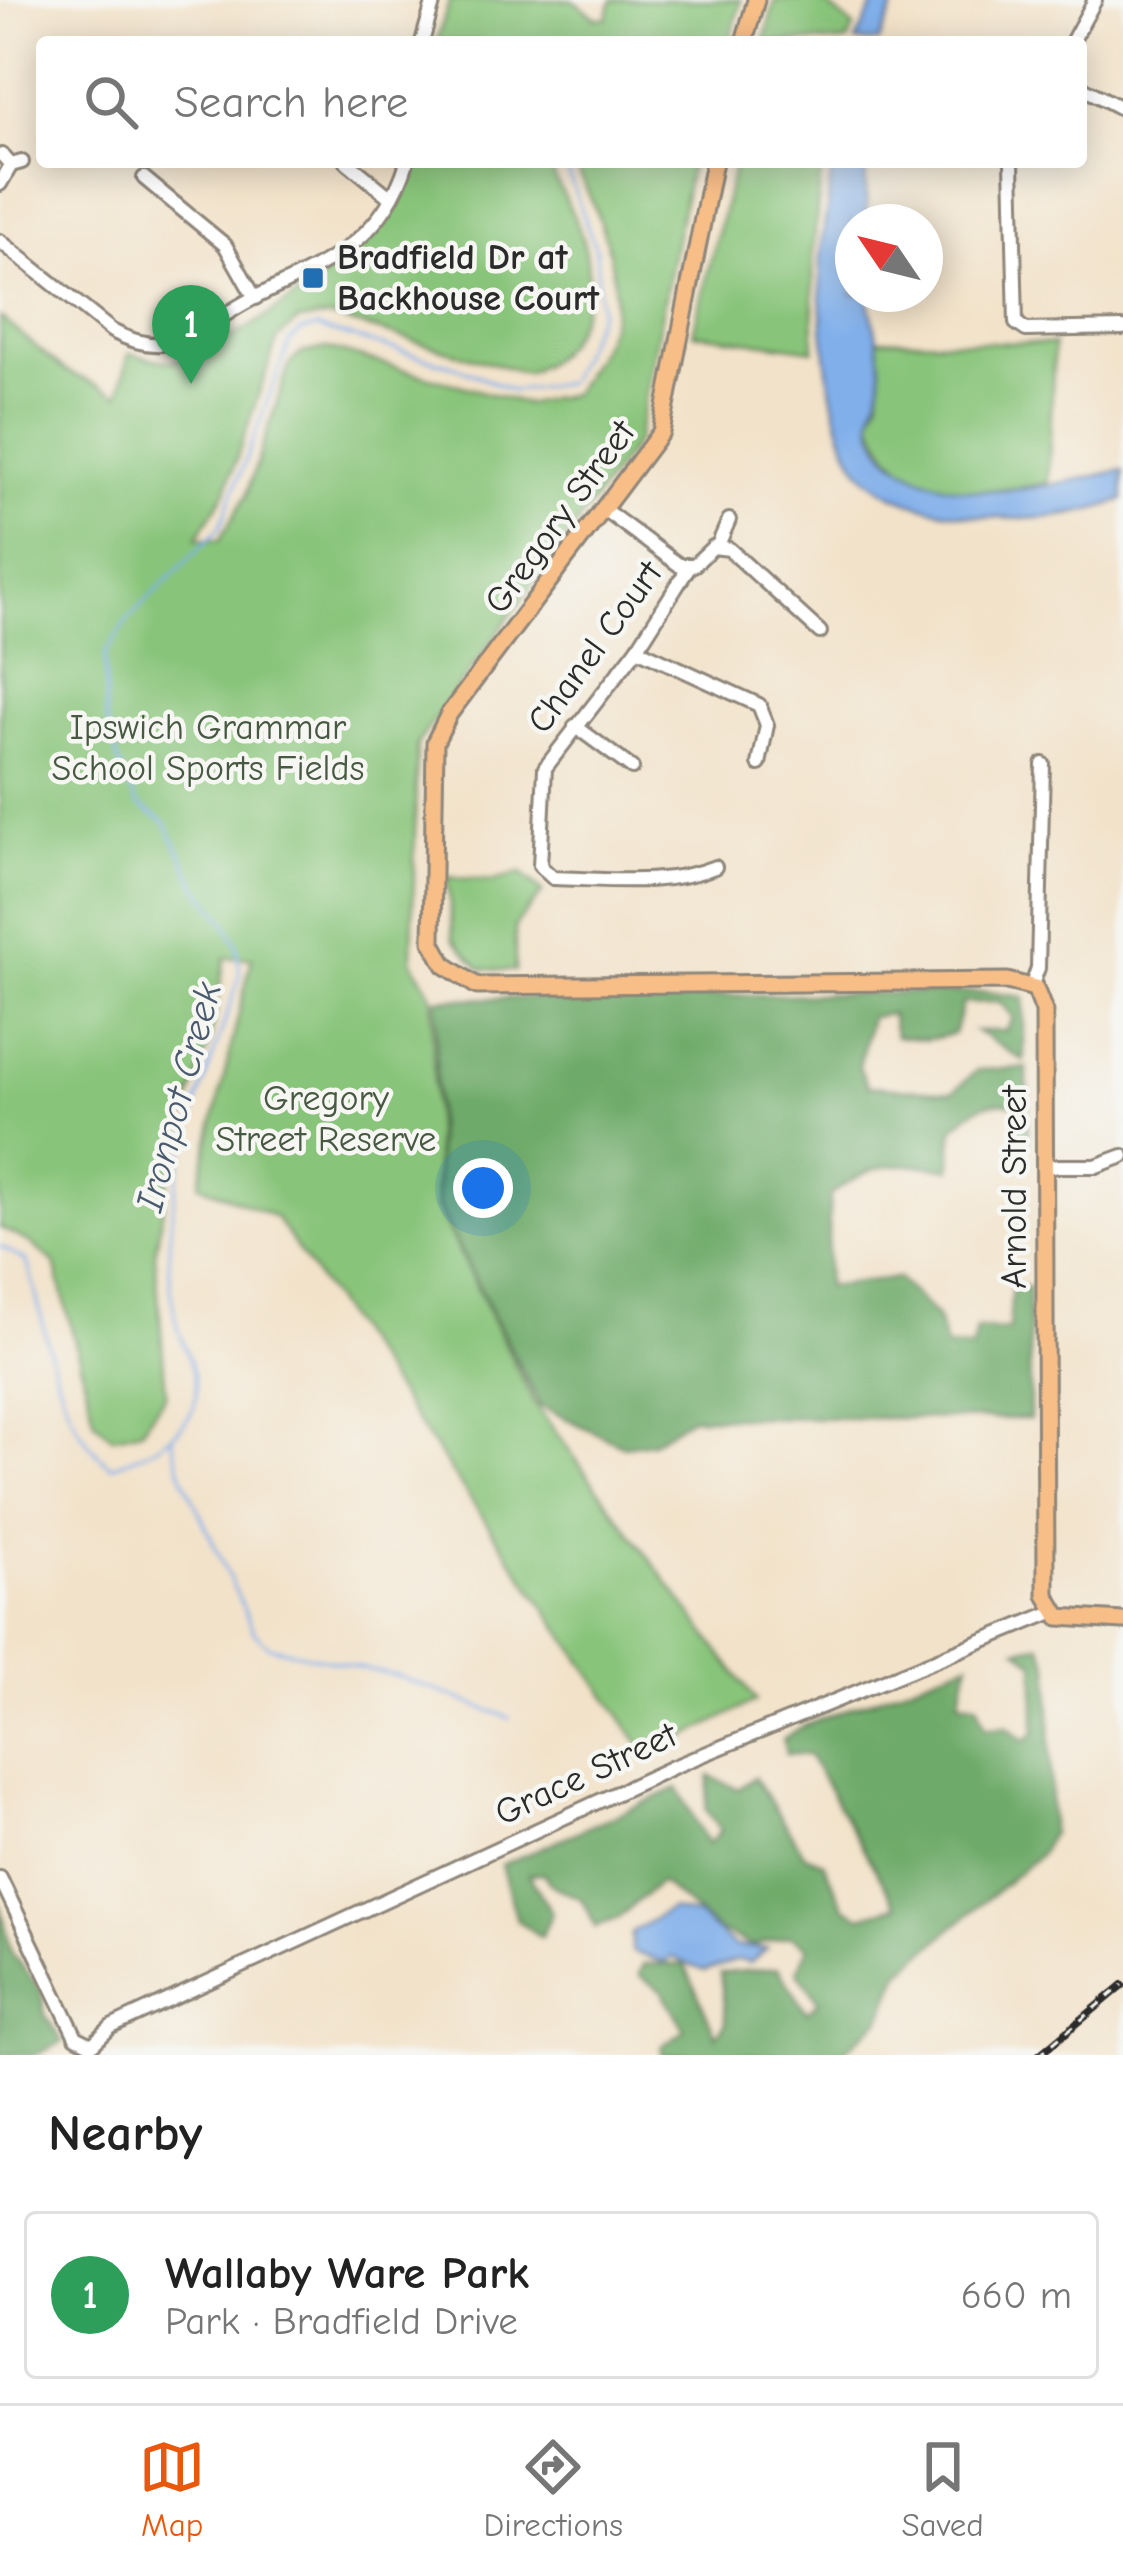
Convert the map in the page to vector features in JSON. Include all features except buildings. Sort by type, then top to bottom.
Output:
[{"type":"main road","points":[[746,36],[757,0]]},
{"type":"main road","name":"Gregory Street","points":[[713,168],[665,419],[606,511],[473,684],[441,743],[433,794],[433,922],[455,965],[471,977],[501,984],[1032,985]]},
{"type":"main road","name":"Arnold Street","points":[[1032,985],[1044,1011],[1046,1595],[1053,1612]]},
{"type":"main road","points":[[1053,1612],[1076,1621],[1123,1621]]},
{"type":"street","points":[[424,36],[434,0]]},
{"type":"street","points":[[1075,36],[1095,0]]},
{"type":"street","points":[[1087,90],[1123,109]]},
{"type":"street","points":[[0,184],[12,161]]},
{"type":"street","points":[[354,168],[391,199]]},
{"type":"street","points":[[0,242],[133,341],[187,340],[254,298],[318,271],[357,242],[391,199],[404,168]]},
{"type":"street","points":[[1012,168],[1017,325],[1038,330],[1123,328]]},
{"type":"street","points":[[144,178],[187,219],[225,245],[254,298]]},
{"type":"street","points":[[606,511],[679,566],[689,567],[718,545],[729,520]]},
{"type":"street","points":[[718,545],[729,549],[820,632]]},
{"type":"street","name":"Chanel Court","points":[[689,567],[637,649],[542,774],[544,873],[638,880],[695,875],[716,867]]},
{"type":"street","points":[[637,649],[759,705],[767,724],[759,764]]},
{"type":"street","points":[[575,726],[632,768]]},
{"type":"street","name":"Arnold Street","points":[[1032,985],[1038,968],[1043,764]]},
{"type":"street","points":[[1044,1166],[1096,1166],[1123,1156]]},
{"type":"street","name":"Grace Street","points":[[92,2050],[111,2027],[710,1751],[1053,1612]]},
{"type":"street","points":[[0,1879],[76,2037],[92,2050]]},
{"type":"green space","points":[[450,0],[573,0],[596,18],[607,18],[612,0],[741,0],[732,36],[438,36]]},
{"type":"green space","points":[[775,0],[821,0],[854,27],[850,36],[766,36]]},
{"type":"green space","points":[[413,168],[550,168],[585,249],[587,287],[578,323],[557,353],[526,373],[331,317],[298,321],[277,340],[225,493],[197,538],[219,541],[246,496],[290,363],[302,353],[327,348],[526,404],[572,394],[605,337],[614,299],[605,237],[575,168],[690,168],[637,441],[417,744],[412,960],[432,995],[436,1206],[534,1403],[756,1701],[648,1756],[275,1217],[199,1184],[252,958],[225,958],[211,1037],[172,1156],[155,1254],[166,1394],[141,1430],[112,1437],[95,1421],[55,1264],[31,1243],[0,1228],[0,317],[64,370],[119,395],[129,353],[166,361],[189,356],[252,325],[351,254],[392,214]]},
{"type":"green space","points":[[734,168],[821,168],[813,252],[814,350],[693,333]]},
{"type":"green space","points":[[877,339],[1054,344],[1048,483],[967,490],[919,478],[899,464],[871,417],[880,398]]},
{"type":"green space","points":[[521,873],[543,892],[515,926],[515,971],[481,969],[453,939],[447,877],[492,881]]},
{"type":"green space","points":[[987,992],[1024,997],[1024,1061],[976,1031],[1005,1031],[1013,1018],[1000,1002],[963,1003],[954,1034],[926,1040],[895,1036],[891,1014],[870,1017],[859,1067],[868,1086],[953,1092],[977,1070],[1027,1068],[1028,1145],[1018,1146],[1015,1104],[988,1104],[953,1129],[951,1169],[887,1166],[861,1175],[830,1195],[826,1287],[897,1278],[936,1316],[946,1347],[972,1348],[976,1329],[1009,1330],[1012,1287],[1029,1287],[1030,1419],[691,1417],[652,1442],[624,1446],[540,1406],[437,1205],[436,999]]},
{"type":"green space","points":[[1041,1644],[1050,1667],[1051,1833],[1039,1855],[900,1972],[881,2019],[839,2055],[662,2055],[662,2046],[685,2030],[662,1991],[639,1975],[643,1964],[685,1965],[716,2036],[726,2023],[720,1973],[778,1968],[807,2012],[819,2001],[797,1971],[808,1947],[790,1936],[752,1946],[717,1930],[660,1882],[618,1918],[596,1927],[581,1899],[551,1885],[543,1873],[529,1874],[552,1913],[541,1937],[517,1920],[501,1865],[678,1788],[708,1844],[721,1831],[706,1809],[710,1776],[739,1789],[754,1777],[805,1855],[823,1862],[844,1907],[861,1916],[897,1906],[808,1755],[786,1754],[783,1740],[803,1726],[969,1662],[959,1701],[977,1703],[986,1727],[1007,1726],[1025,1741],[1035,1732],[1035,1663],[1018,1649]]},
{"type":"green space","points":[[0,1902],[11,1952],[41,1990],[45,2015],[63,2042],[35,2055],[0,2055]]},
{"type":"water","points":[[876,0],[897,0],[882,36],[859,36]]},
{"type":"water","points":[[831,168],[865,168],[866,204],[835,204],[835,312],[871,312],[881,362],[872,420],[875,436],[888,455],[932,482],[986,491],[1123,470],[1123,500],[1059,516],[1015,519],[926,507],[879,487],[860,470],[849,451],[832,394],[823,327],[822,244]]},
{"type":"water","points":[[670,1909],[698,1916],[734,1946],[767,1949],[750,1963],[739,1960],[704,1971],[672,1957],[665,1963],[632,1952],[632,1932]]},
{"type":"waterway","name":"Ironpot Creek","points":[[0,1246],[27,1262],[64,1399],[91,1447],[111,1466],[146,1452],[177,1431],[192,1411],[196,1389],[172,1296],[172,1215],[195,1111],[240,976],[237,945],[226,923],[197,885],[165,822],[137,804],[119,763],[106,718],[105,654],[129,618],[220,528],[290,341],[303,330],[318,328],[455,366],[513,391],[567,383],[600,310],[596,250],[566,168]]},
{"type":"waterway","points":[[172,1438],[181,1472],[254,1632],[269,1646],[400,1677],[510,1718]]},
{"type":"railway","points":[[1039,2055],[1123,1985]]},
{"type":"place","name":"Bradfield Dr at Backhouse Court","points":[[313,278]]},
{"type":"place","name":"Wallaby Ware Park","points":[[191,384]]},
{"type":"park label","name":"Ipswich Grammar School Sports Fields","points":[[208,748]]},
{"type":"park label","name":"Gregory Street Reserve","points":[[326,1118]]}]
